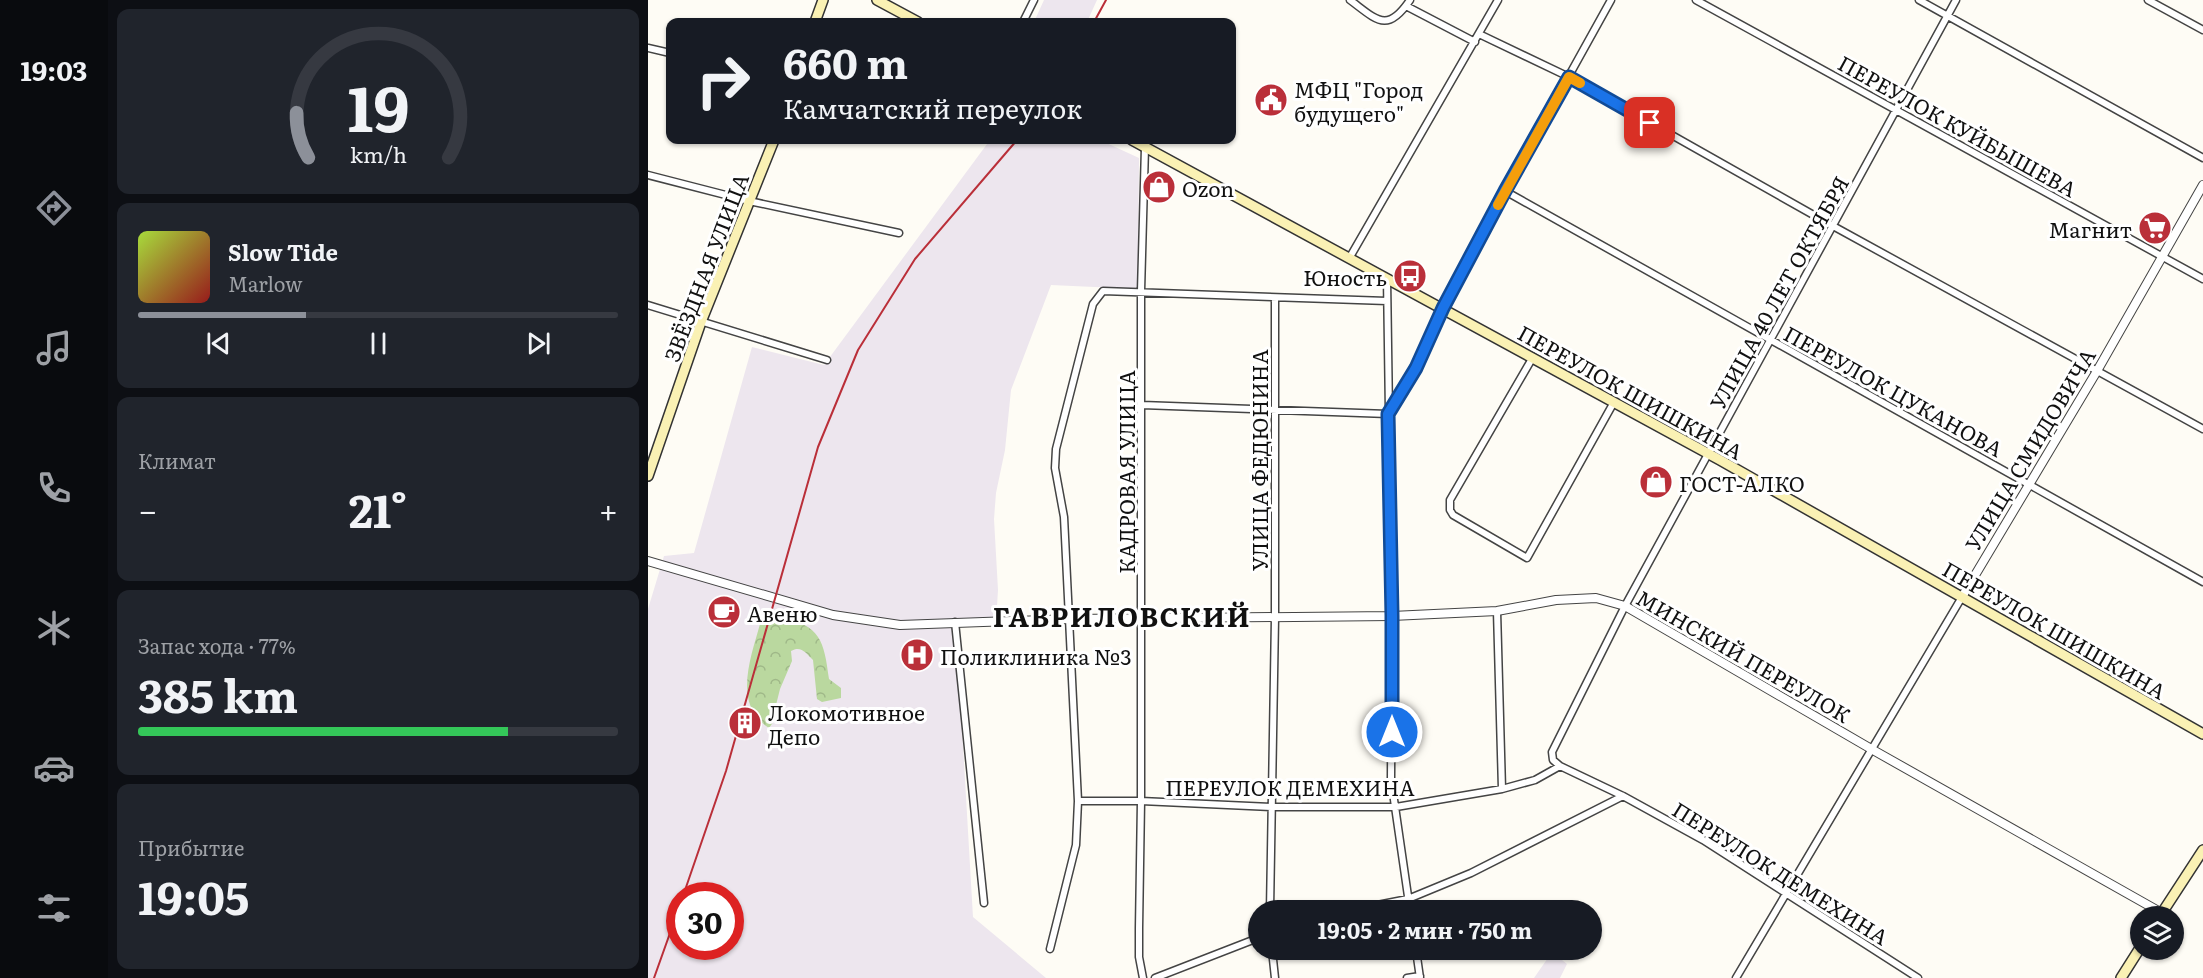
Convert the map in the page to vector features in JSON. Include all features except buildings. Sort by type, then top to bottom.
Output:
[{"type":"main road","points":[[816,18],[823,0]]},
{"type":"main road","points":[[877,0],[911,18]]},
{"type":"main road","name":"ЗВЁЗДНАЯ УЛИЦА","points":[[648,476],[701,322],[772,144]]},
{"type":"main road","name":"ПЕРЕУЛОК ШИШКИНА","points":[[1139,144],[1709,454],[2203,734]]},
{"type":"main road","points":[[2167,906],[2203,850]]},
{"type":"main road","points":[[2121,978],[2132,960]]},
{"type":"street","points":[[1025,18],[1034,0]]},
{"type":"street","points":[[1350,0],[1371,16],[1382,21],[1397,17],[1408,3],[1475,42]]},
{"type":"street","points":[[1350,257],[1498,0]]},
{"type":"street","points":[[1388,414],[1416,368],[1443,308],[1611,0]]},
{"type":"street","name":"ПЕРЕУЛОК КУЙБЫШЕВА","points":[[1696,0],[2203,279]]},
{"type":"street","points":[[1919,0],[2203,158]]},
{"type":"street","name":"УЛИЦА 40 ЛЕТ ОКТЯБРЯ","points":[[1560,766],[1553,760],[1552,752],[1625,606],[1956,0]]},
{"type":"street","points":[[2148,0],[2203,30]]},
{"type":"street","points":[[1479,34],[1569,77],[1833,226],[2203,429]]},
{"type":"street","points":[[648,48],[666,52]]},
{"type":"street","name":"КАДРОВАЯ УЛИЦА","points":[[1143,978],[1139,957],[1141,291],[1145,147]]},
{"type":"street","points":[[648,175],[749,201],[899,233]]},
{"type":"street","name":"УЛИЦА СМИДОВИЧА","points":[[1736,978],[2097,371],[2203,185]]},
{"type":"street","name":"ПЕРЕУЛОК ЦУКАНОВА","points":[[1505,191],[2203,582]]},
{"type":"street","points":[[1387,277],[1392,616],[1391,779],[1408,899]]},
{"type":"street","points":[[1050,949],[1076,845],[1078,801],[1064,517],[1055,468],[1056,449],[1093,304],[1103,291],[1388,301]]},
{"type":"street","name":"УЛИЦА ФЕДЮНИНА","points":[[1270,900],[1275,618],[1275,298]]},
{"type":"street","points":[[648,305],[827,360]]},
{"type":"street","points":[[1533,357],[1450,500],[1450,510],[1453,515],[1527,558],[1614,402]]},
{"type":"street","points":[[1142,405],[1388,414]]},
{"type":"street","name":"МИНСКИЙ ПЕРЕУЛОК","points":[[648,561],[833,615],[900,625],[1070,619],[1392,616],[1497,611],[1556,600],[1596,598],[1625,606],[2145,906]]},
{"type":"street","points":[[1497,611],[1502,789]]},
{"type":"street","points":[[955,622],[984,903]]},
{"type":"street","name":"ПЕРЕУЛОК ДЕМЕХИНА","points":[[1078,801],[1141,801],[1271,807],[1396,807],[1502,789],[1535,780],[1560,766],[1623,796],[1703,840],[1918,978]]},
{"type":"street","points":[[1403,900],[1471,873],[1623,796]]},
{"type":"street","points":[[1155,978],[1248,942]]},
{"type":"street","points":[[1273,960],[1275,978]]},
{"type":"street","points":[[1407,978],[1420,977],[1417,960]]},
{"type":"shaded area","points":[[1044,0],[1097,0],[1089,18],[1036,18]]},
{"type":"shaded area","points":[[987,144],[1109,144],[1139,158],[1138,289],[1051,285],[1011,390],[1005,450],[996,493],[994,519],[998,590],[996,622],[956,625],[973,917],[1046,978],[648,978],[648,609],[664,556],[694,553],[752,347],[824,365]]},
{"type":"shaded area","points":[[1546,960],[1562,960],[1567,964],[1560,978],[1534,978]]},
{"type":"green space","points":[[779,617],[804,625],[818,637],[825,654],[829,679],[841,688],[841,698],[822,702],[817,699],[813,660],[803,651],[795,649],[791,651],[792,661],[780,689],[774,721],[769,728],[758,718],[751,707],[747,680],[760,624],[770,618]]},
{"type":"railway","points":[[1096,18],[1106,0]]},
{"type":"railway","points":[[688,882],[726,771],[818,447],[858,350],[915,259],[1014,144]]},
{"type":"railway","points":[[654,978],[666,944]]},
{"type":"slow traffic","points":[[1498,205],[1569,77],[1580,83]]},
{"type":"place","name":"МФЦ \"Город будущего\"","points":[[1271,100]]},
{"type":"place","name":"Ozon","points":[[1159,187]]},
{"type":"place","name":"Магнит","points":[[2155,228]]},
{"type":"place","name":"Юность","points":[[1410,276]]},
{"type":"place","name":"ГОСТ-АЛКО","points":[[1656,482]]},
{"type":"place","name":"Авеню","points":[[724,612]]},
{"type":"place","name":"Поликлиника №3","points":[[917,655]]},
{"type":"place","name":"Локомотивное Депо","points":[[745,723]]},
{"type":"district","name":"ГАВРИЛОВСКИЙ","points":[[1122,615]]},
{"type":"route","points":[[1392,732],[1388,414],[1416,368],[1443,308],[1569,77],[1650,123]]}]
